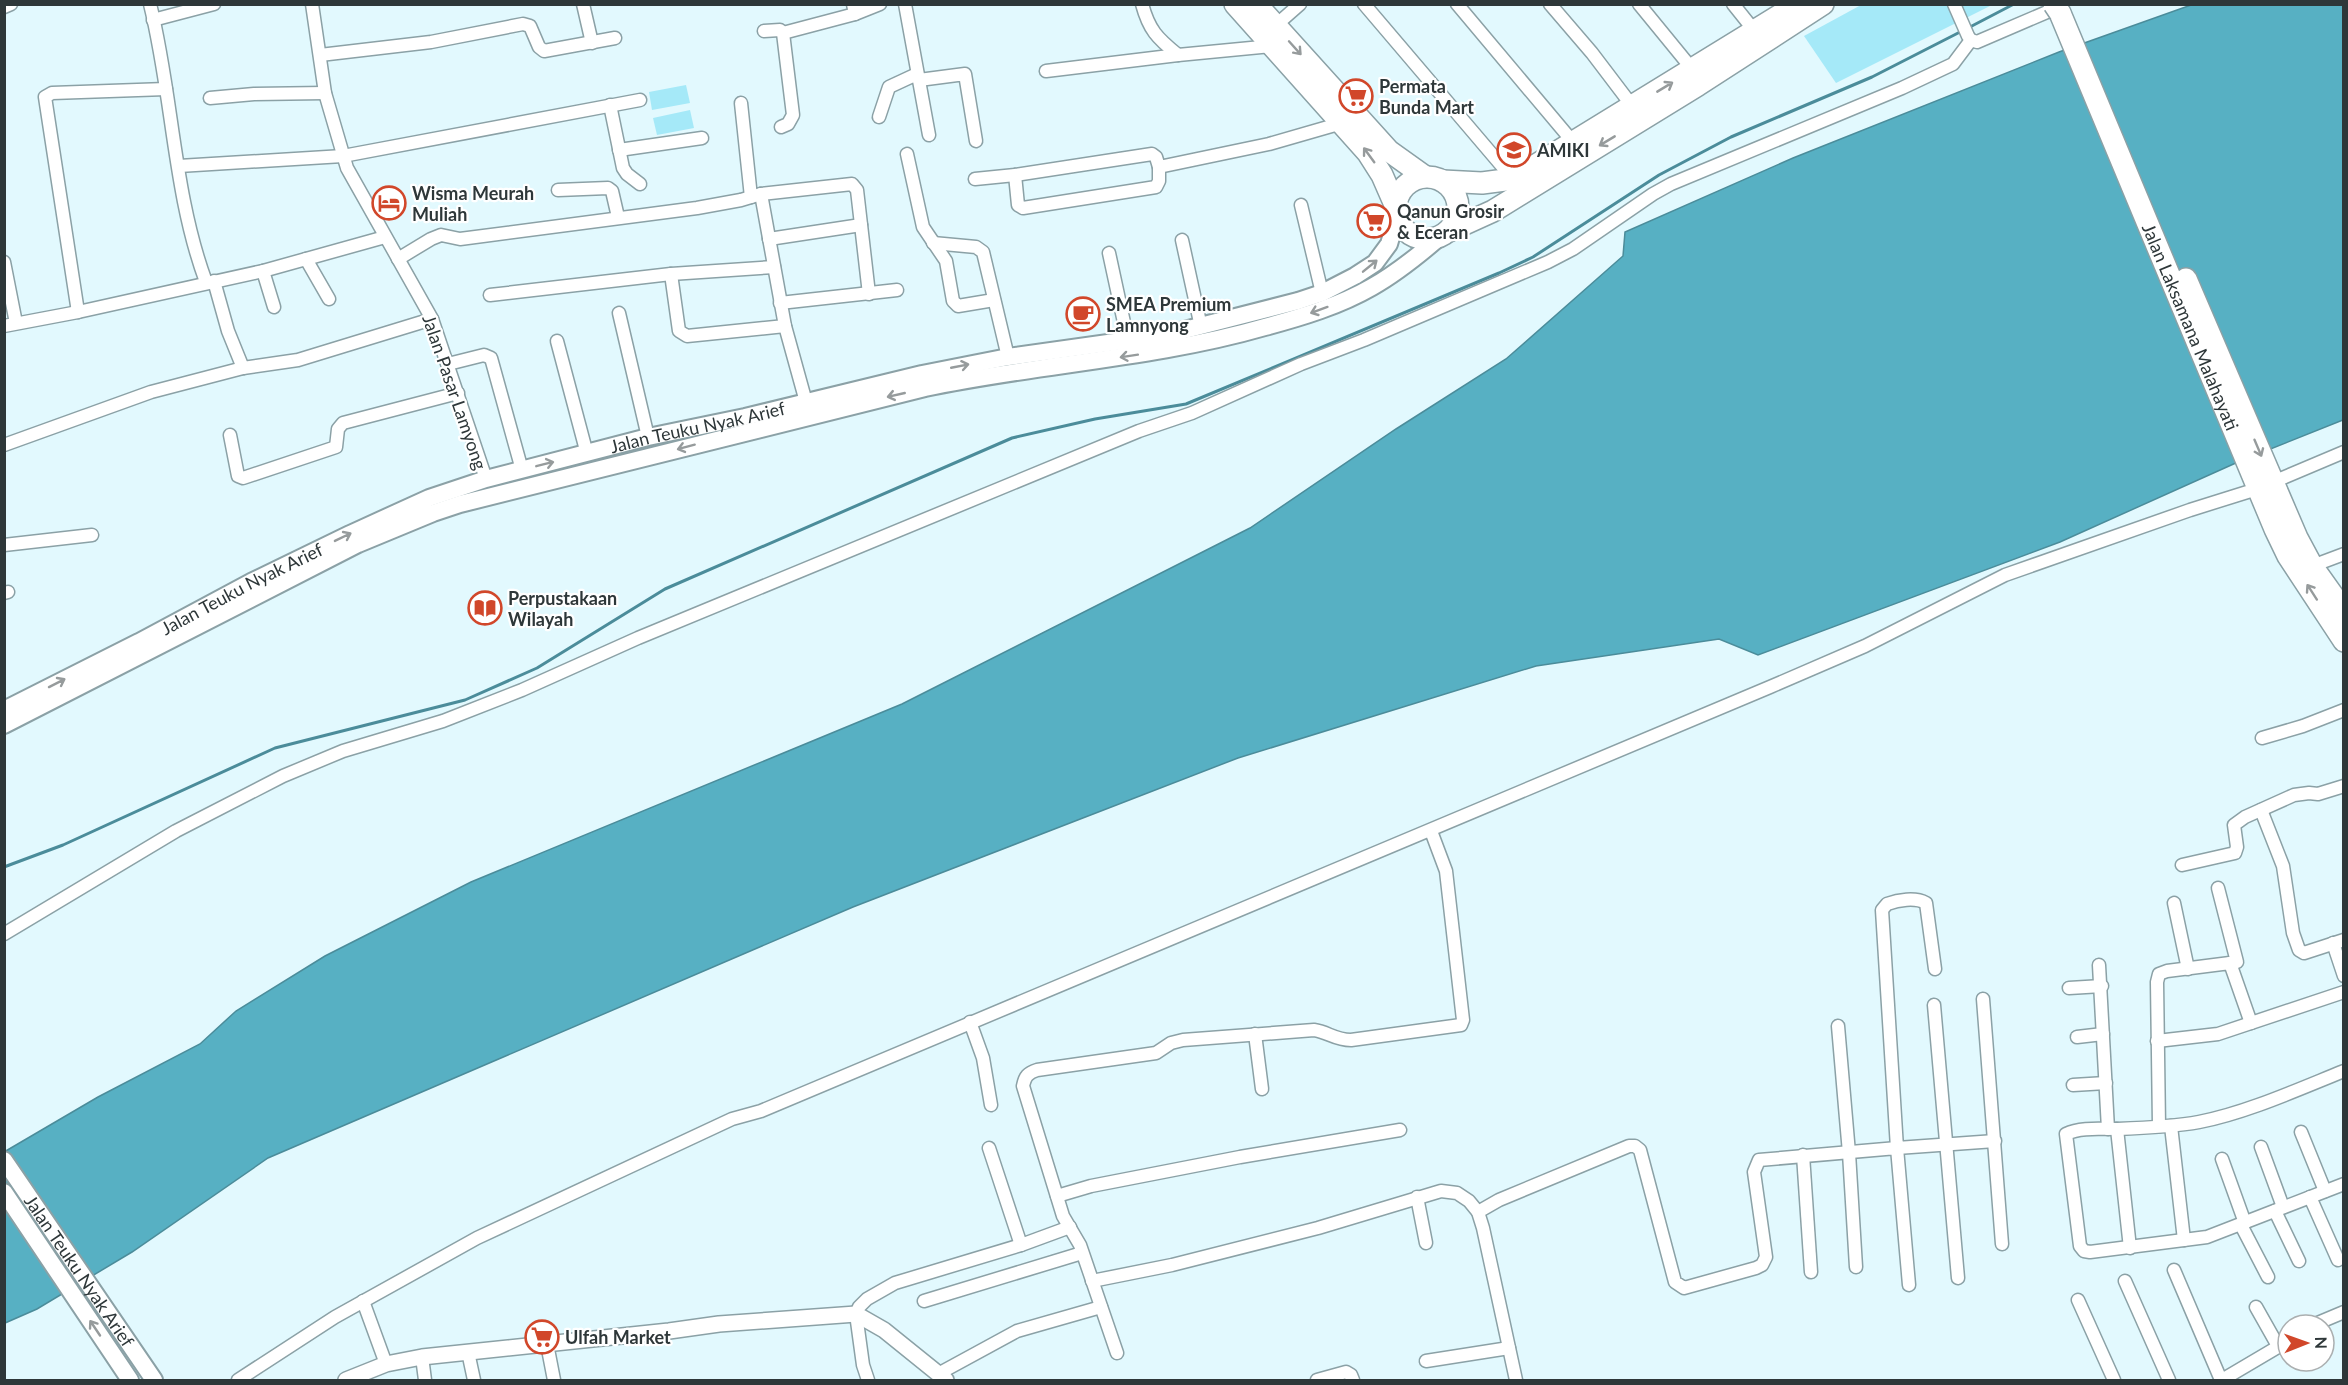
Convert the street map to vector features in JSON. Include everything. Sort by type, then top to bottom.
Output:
[{"type":"highway","points":[[1235,4],[1273,36],[1389,151],[1455,192],[1458,200],[1457,217],[1445,234]]},
{"type":"highway","points":[[1256,4],[1273,36],[1376,165],[1401,225],[1415,237],[1424,239],[1445,234],[1493,211],[1698,85],[1798,4]]},
{"type":"highway","points":[[1397,212],[1401,190],[1407,183],[1433,178],[1482,183],[1513,179],[1693,70],[1823,4]]},
{"type":"highway","name":"Jalan Laksamana Malahayati","points":[[2064,7],[2283,526],[2343,611]]},
{"type":"highway","name":"Jalan Laksamana Malahayati","points":[[2283,526],[2288,555],[2343,641]]},
{"type":"main road","name":"Jalan Teuku Nyak Arief","points":[[4,710],[358,544],[460,504],[1008,357],[1128,341],[1201,327],[1322,293],[1376,263],[1389,244],[1397,212]]},
{"type":"main road","name":"Jalan Teuku Nyak Arief","points":[[4,725],[159,638],[251,582],[429,498],[486,479],[648,437],[806,402],[924,381],[1135,356],[1193,345],[1293,320],[1372,287],[1445,234]]},
{"type":"main road","name":"Jalan Teuku Nyak Arief","points":[[4,1160],[150,1374]]},
{"type":"main road","name":"Jalan Teuku Nyak Arief","points":[[4,1192],[129,1379]]},
{"type":"street","points":[[4,7],[11,4]]},
{"type":"street","points":[[150,4],[179,166],[184,210],[195,254],[210,281],[243,368]]},
{"type":"street","points":[[153,20],[214,4]]},
{"type":"street","name":"Jalan Pasar Lamyong","points":[[312,4],[325,93],[343,156],[353,179],[432,319],[486,479]]},
{"type":"street","points":[[583,4],[592,43]]},
{"type":"street","points":[[764,31],[780,30],[783,33],[854,9],[880,4]]},
{"type":"street","points":[[905,4],[929,135]]},
{"type":"street","points":[[1142,4],[1156,37],[1178,55]]},
{"type":"street","points":[[1046,71],[1178,55],[1273,36],[1300,4]]},
{"type":"street","points":[[1364,4],[1513,179]]},
{"type":"street","points":[[1457,4],[1574,142]]},
{"type":"street","points":[[1550,4],[1592,52],[1633,107]]},
{"type":"street","points":[[1639,4],[1693,70]]},
{"type":"street","points":[[1733,4],[1759,36]]},
{"type":"street","points":[[1954,4],[1969,38],[1980,42],[2064,7]]},
{"type":"street","points":[[320,55],[431,42],[523,24],[530,26],[539,47],[544,51],[615,38]]},
{"type":"street","points":[[781,127],[788,124],[793,115],[783,33]]},
{"type":"street","points":[[4,934],[176,831],[283,776],[343,751],[443,721],[522,690],[638,638],[1096,449],[1192,413],[1301,364],[1500,283],[1572,249],[1671,184],[1902,88],[1953,64],[1969,38]]},
{"type":"street","points":[[879,117],[889,87],[918,77],[965,74],[976,141]]},
{"type":"street","points":[[78,312],[45,97],[52,93],[166,89]]},
{"type":"street","points":[[210,98],[254,94],[325,93]]},
{"type":"street","points":[[179,166],[343,156],[640,100]]},
{"type":"street","points":[[741,104],[756,195],[769,239],[784,326],[806,402]]},
{"type":"street","points":[[610,105],[625,172],[640,184]]},
{"type":"street","points":[[1159,167],[1312,134],[1342,123]]},
{"type":"street","points":[[619,150],[702,138]]},
{"type":"street","points":[[907,154],[923,227],[946,261],[953,302],[958,306],[994,300]]},
{"type":"street","points":[[975,179],[1152,154],[1156,157],[1159,167],[1159,182],[1156,187],[1023,208],[1018,205],[1015,175]]},
{"type":"street","points":[[398,259],[430,239],[441,235],[460,239],[697,208],[756,195],[852,184],[857,190],[869,294]]},
{"type":"street","points":[[558,190],[608,188],[612,191],[618,217]]},
{"type":"street","points":[[1301,205],[1322,293]]},
{"type":"street","points":[[769,239],[861,225]]},
{"type":"street","points":[[4,262],[10,325],[263,271],[385,237]]},
{"type":"street","points":[[1182,240],[1201,327]]},
{"type":"street","points":[[933,243],[980,248],[1008,357]]},
{"type":"street","points":[[1109,253],[1128,341]]},
{"type":"street","points":[[306,259],[329,299]]},
{"type":"street","points":[[490,295],[671,274],[774,267]]},
{"type":"street","points":[[263,271],[274,307]]},
{"type":"street","points":[[671,274],[679,331],[687,336],[784,326]]},
{"type":"street","points":[[780,303],[897,291]]},
{"type":"street","points":[[618,313],[648,437]]},
{"type":"street","points":[[4,445],[151,392],[243,368],[298,360],[432,319]]},
{"type":"street","points":[[557,341],[587,454]]},
{"type":"street","points":[[448,364],[484,355],[491,358],[522,470]]},
{"type":"street","points":[[230,435],[238,476],[243,478],[336,447],[339,429],[343,423],[458,393]]},
{"type":"street","points":[[238,1380],[335,1317],[477,1238],[732,1119],[761,1111],[1866,646],[2005,575],[2190,510],[2265,487],[2343,452]]},
{"type":"street","points":[[4,545],[92,535]]},
{"type":"street","points":[[2313,566],[2343,554]]},
{"type":"street","points":[[2262,738],[2303,726],[2343,710]]},
{"type":"street","points":[[2182,865],[2235,853],[2237,847],[2234,825],[2238,820],[2294,795],[2318,794],[2343,786]]},
{"type":"street","points":[[2260,810],[2283,867],[2299,950],[2304,952],[2338,941],[2343,976]]},
{"type":"street","points":[[1118,1353],[1076,1237],[1057,1196],[1023,1086],[1024,1077],[1029,1072],[1156,1053],[1171,1043],[1183,1040],[1314,1030],[1321,1031],[1332,1038],[1350,1040],[1462,1024],[1444,861],[1431,831]]},
{"type":"street","points":[[2184,1240],[2165,1126],[2157,1041],[2157,982],[2159,974],[2237,962],[2218,888]]},
{"type":"street","points":[[1909,1285],[1897,1148],[1882,910],[1887,904],[1908,900],[1921,900],[1926,903],[1935,969]]},
{"type":"street","points":[[2174,903],[2188,969]]},
{"type":"street","points":[[2230,963],[2251,1023]]},
{"type":"street","points":[[2099,965],[2106,1083],[2130,1248]]},
{"type":"street","points":[[2069,988],[2102,986]]},
{"type":"street","points":[[2157,1041],[2218,1034],[2343,992]]},
{"type":"street","points":[[1983,999],[2002,1244]]},
{"type":"street","points":[[1934,1005],[1958,1278]]},
{"type":"street","points":[[970,1022],[983,1058],[991,1105]]},
{"type":"street","points":[[1838,1026],[1856,1267]]},
{"type":"street","points":[[1255,1034],[1262,1089]]},
{"type":"street","points":[[2077,1037],[2103,1034]]},
{"type":"street","points":[[2343,1071],[2218,1117],[2165,1126],[2066,1134],[2080,1246],[2084,1251],[2130,1248],[2207,1237],[2343,1184]]},
{"type":"street","points":[[2073,1085],[2106,1083]]},
{"type":"street","points":[[1057,1196],[1090,1186],[1240,1157],[1400,1130]]},
{"type":"street","points":[[2301,1132],[2325,1191]]},
{"type":"street","points":[[1478,1212],[1499,1200],[1629,1146],[1635,1146],[1640,1150],[1675,1282],[1681,1287],[1691,1287],[1756,1269],[1762,1265],[1766,1257],[1755,1167],[1760,1160],[1995,1141]]},
{"type":"street","points":[[2261,1147],[2279,1209],[2299,1260]]},
{"type":"street","points":[[989,1148],[1021,1245]]},
{"type":"street","points":[[1803,1155],[1811,1272]]},
{"type":"street","points":[[2222,1159],[2243,1224],[2268,1277]]},
{"type":"street","points":[[1092,1281],[1172,1265],[1441,1191],[1457,1193],[1469,1200],[1478,1212],[1516,1380]]},
{"type":"street","points":[[1417,1197],[1426,1243]]},
{"type":"street","points":[[2310,1197],[2338,1260]]},
{"type":"street","points":[[868,1380],[863,1365],[856,1314],[859,1306],[867,1299],[895,1283],[1021,1245],[1070,1227]]},
{"type":"street","points":[[924,1301],[1082,1253]]},
{"type":"street","points":[[2174,1270],[2221,1380],[2276,1347]]},
{"type":"street","points":[[2125,1281],[2169,1380]]},
{"type":"street","points":[[2078,1300],[2114,1380]]},
{"type":"street","points":[[363,1301],[372,1320],[384,1360]]},
{"type":"street","points":[[346,1380],[384,1360],[719,1324],[856,1314],[885,1330],[942,1377],[1017,1331],[1101,1307]]},
{"type":"street","points":[[2256,1307],[2276,1334]]},
{"type":"street","points":[[547,1344],[554,1380]]},
{"type":"street","points":[[1426,1361],[1509,1348]]},
{"type":"street","points":[[468,1352],[474,1380]]},
{"type":"street","points":[[422,1357],[425,1380]]},
{"type":"street","points":[[1317,1380],[1346,1372],[1353,1380]]},
{"type":"shaded area","points":[[1861,5],[1992,5],[1836,83],[1804,36]]},
{"type":"shaded area","points":[[2191,5],[2343,5],[2343,420],[2238,462],[2060,542],[1758,655],[1719,639],[1536,666],[1238,758],[853,907],[268,1158],[132,1252],[37,1309],[5,1323],[4,1152],[98,1097],[200,1044],[236,1011],[325,956],[471,882],[902,704],[1250,528],[1396,429],[1506,359],[1623,256],[1625,232],[1793,158],[2059,52]]},
{"type":"shaded area","points":[[686,85],[690,103],[652,110],[649,92]]},
{"type":"shaded area","points":[[690,110],[694,128],[657,135],[653,118]]},
{"type":"waterway","points":[[1968,28],[2014,4]]},
{"type":"waterway","points":[[4,867],[63,845],[275,748],[465,700],[537,668],[665,589],[1012,438],[1095,419],[1186,404],[1499,273],[1533,257],[1659,175],[1731,137],[1872,77],[1962,31]]},
{"type":"place","name":"Permata Bunda Mart","points":[[1356,96]]},
{"type":"place","name":"AMIKI","points":[[1514,150]]},
{"type":"place","name":"Wisma Meurah Muliah","points":[[389,203]]},
{"type":"place","name":"Qanun Grosir & Eceran","points":[[1374,221]]},
{"type":"place","name":"SMEA Premium Lamnyong","points":[[1083,314]]},
{"type":"place","name":"Perpustakaan Wilayah","points":[[485,608]]},
{"type":"place","name":"Ulfah Market","points":[[542,1337]]}]
